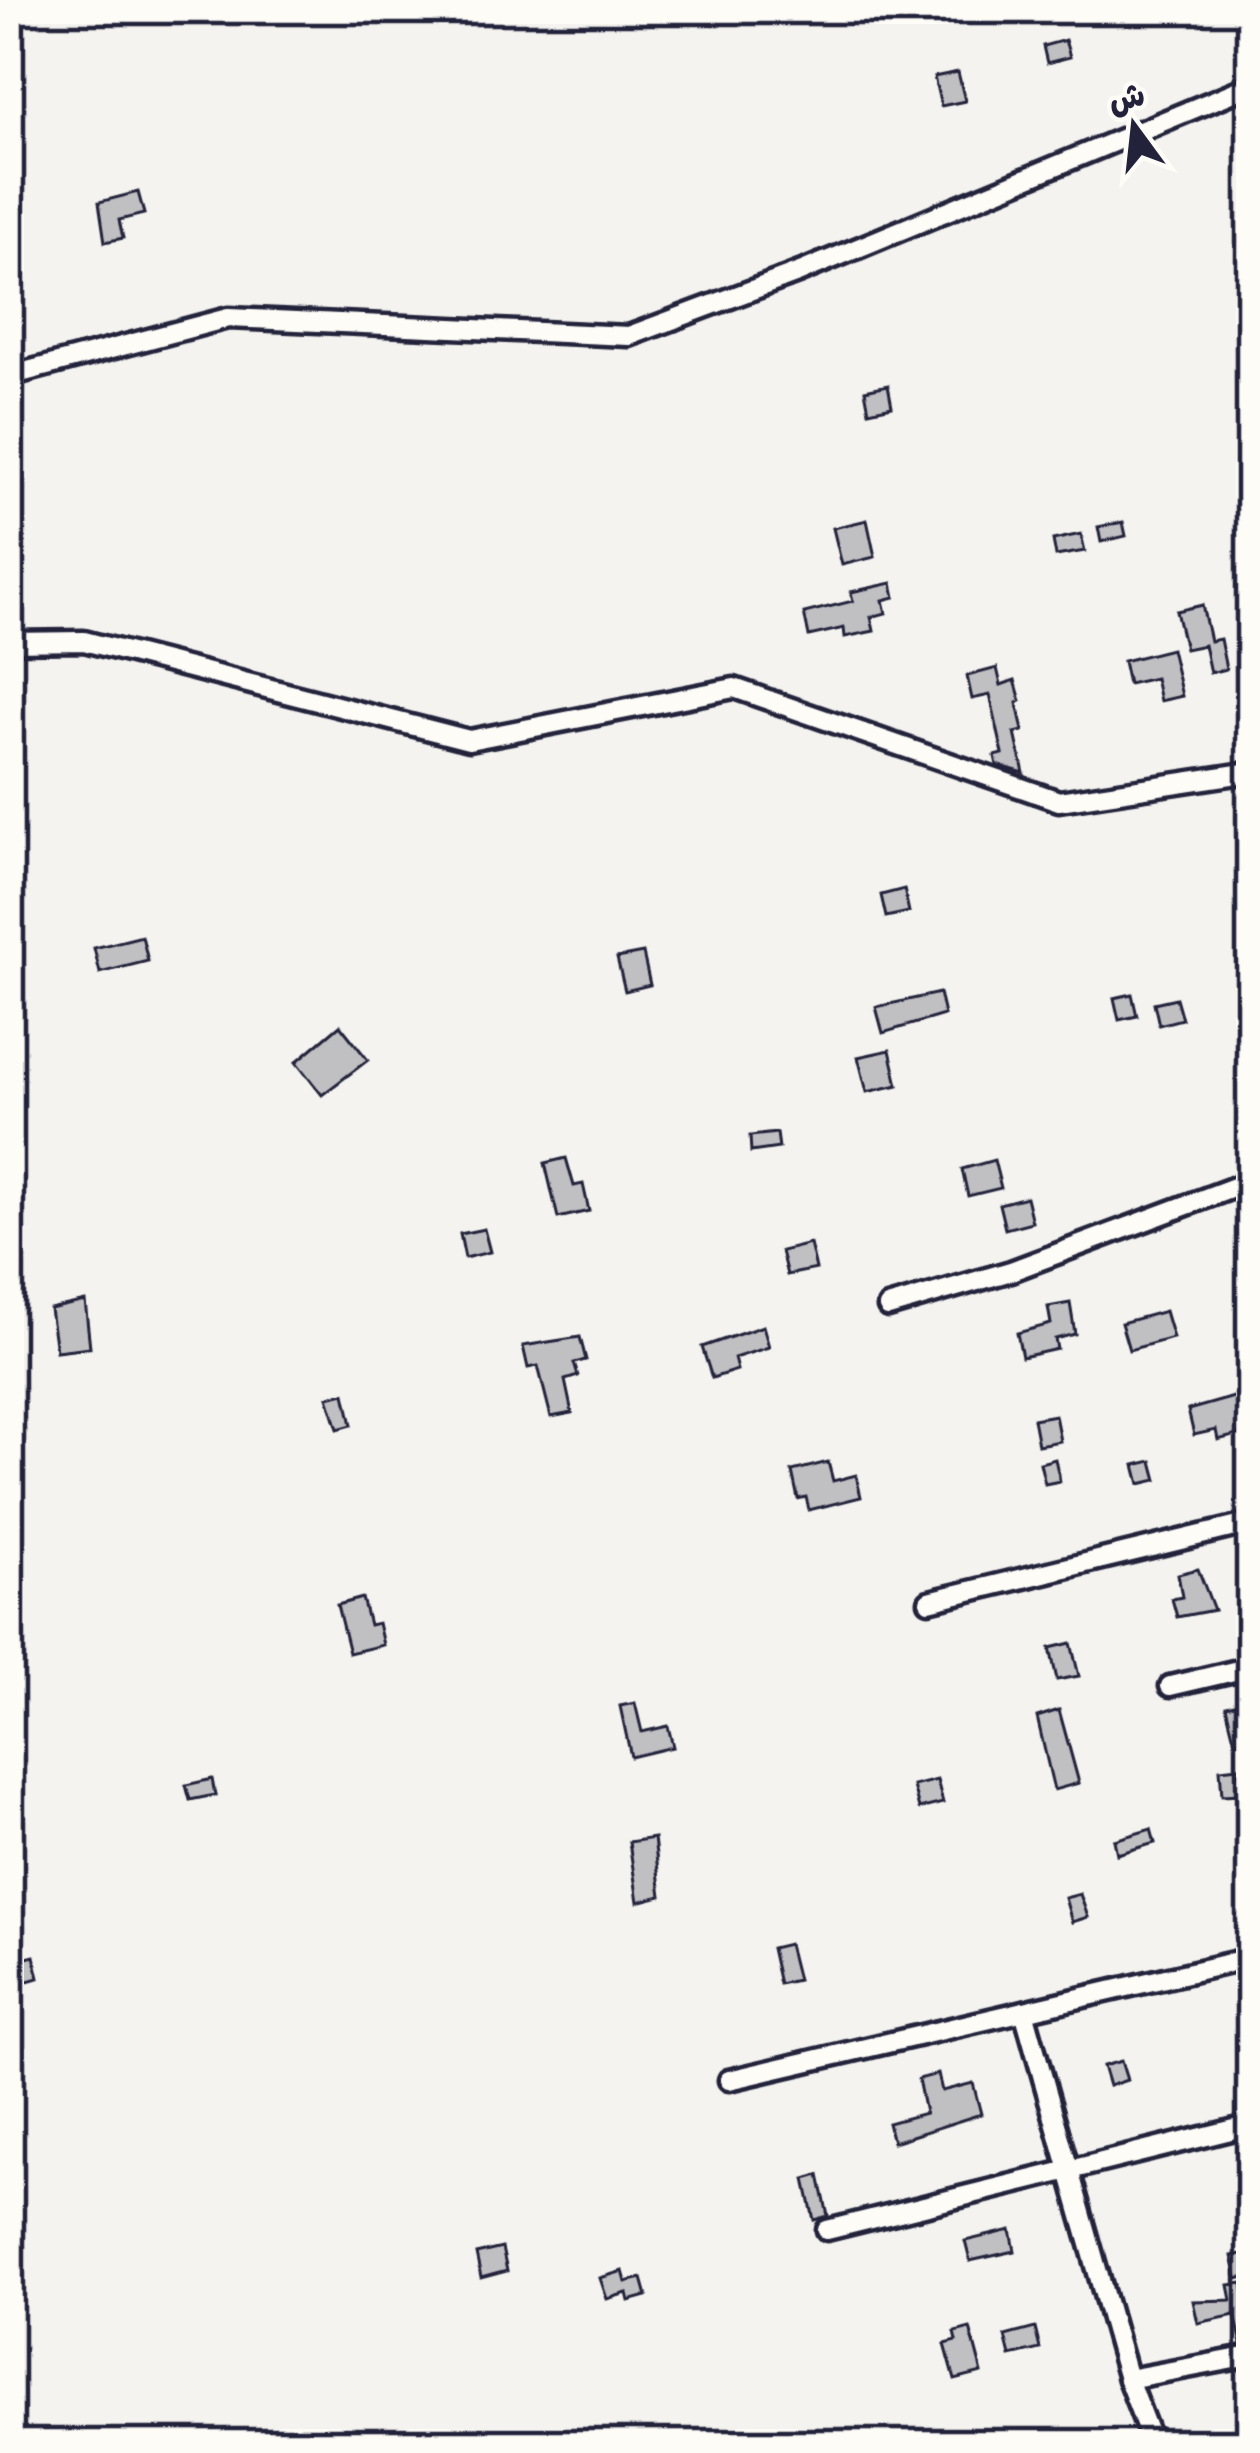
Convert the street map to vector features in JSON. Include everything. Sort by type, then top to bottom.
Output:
[{"type":"street","points":[[9,376],[228,318],[629,336],[800,272],[1251,85]]},
{"type":"street","points":[[9,642],[84,641],[469,740],[734,688],[1059,801],[1251,772]]},
{"type":"street","points":[[888,1307],[1011,1271],[1251,1181]]},
{"type":"street","points":[[929,1600],[1251,1523]]},
{"type":"street","points":[[1171,1686],[1251,1667]]},
{"type":"street","points":[[729,2080],[1251,1958]]},
{"type":"street","points":[[1024,2011],[1128,2379],[1153,2444]]},
{"type":"street","points":[[827,2230],[1251,2125]]},
{"type":"street","points":[[1128,2379],[1251,2356]]},
{"type":"building","points":[[1065,40],[1070,57],[1047,63],[1043,46]]},
{"type":"building","points":[[958,72],[965,101],[941,106],[934,77]]},
{"type":"building","points":[[138,192],[144,214],[119,220],[123,238],[105,242],[99,202]]},
{"type":"building","points":[[888,385],[892,406],[869,411],[865,390]]},
{"type":"building","points":[[867,520],[875,557],[842,565],[833,528]]},
{"type":"building","points":[[1123,522],[1126,536],[1101,542],[1098,527]]},
{"type":"building","points":[[1081,534],[1085,551],[1056,556],[1053,540]]},
{"type":"building","points":[[892,583],[895,597],[883,600],[886,613],[871,617],[874,631],[845,637],[844,628],[809,636],[804,613],[853,601],[851,592]]},
{"type":"building","points":[[1202,605],[1210,641],[1220,639],[1226,669],[1210,673],[1204,645],[1185,649],[1176,611]]},
{"type":"building","points":[[1171,649],[1182,696],[1160,701],[1155,678],[1128,684],[1123,661]]},
{"type":"building","points":[[997,668],[1001,685],[1015,680],[1021,701],[1017,703],[1023,731],[1015,733],[1024,773],[997,765],[995,756],[1003,754],[990,695],[972,699],[967,676]]},
{"type":"building","points":[[904,889],[909,912],[886,917],[881,895]]},
{"type":"building","points":[[142,936],[148,961],[100,973],[94,948]]},
{"type":"building","points":[[643,953],[650,985],[625,991],[617,958]]},
{"type":"building","points":[[939,993],[944,1015],[883,1033],[876,1007]]},
{"type":"building","points":[[1132,994],[1137,1016],[1119,1020],[1114,998]]},
{"type":"building","points":[[1176,998],[1182,1019],[1159,1025],[1154,1003]]},
{"type":"building","points":[[340,1025],[368,1060],[322,1095],[296,1062]]},
{"type":"building","points":[[890,1050],[898,1085],[867,1092],[858,1057]]},
{"type":"building","points":[[777,1133],[779,1148],[751,1152],[750,1136]]},
{"type":"building","points":[[566,1158],[574,1186],[583,1184],[589,1211],[558,1218],[545,1163]]},
{"type":"building","points":[[994,1160],[1001,1188],[968,1196],[962,1169]]},
{"type":"building","points":[[1026,1197],[1032,1222],[1005,1229],[999,1204]]},
{"type":"building","points":[[484,1229],[490,1252],[465,1258],[460,1234]]},
{"type":"building","points":[[810,1244],[816,1269],[787,1275],[781,1251]]},
{"type":"building","points":[[85,1301],[90,1347],[56,1351],[50,1309]]},
{"type":"building","points":[[1070,1303],[1075,1334],[1055,1339],[1057,1349],[1022,1357],[1017,1333],[1051,1324],[1048,1307]]},
{"type":"building","points":[[1165,1311],[1173,1338],[1129,1350],[1121,1323]]},
{"type":"building","points":[[763,1326],[769,1347],[734,1358],[737,1370],[712,1378],[702,1347]]},
{"type":"building","points":[[580,1337],[586,1360],[574,1363],[578,1376],[565,1380],[572,1413],[551,1417],[538,1366],[528,1368],[523,1346]]},
{"type":"building","points":[[345,1393],[352,1425],[338,1429],[328,1397]]},
{"type":"building","points":[[1241,1395],[1249,1432],[1218,1440],[1216,1430],[1194,1435],[1188,1410]]},
{"type":"building","points":[[1055,1415],[1060,1441],[1038,1445],[1033,1419]]},
{"type":"building","points":[[1055,1459],[1060,1481],[1045,1484],[1040,1463]]},
{"type":"building","points":[[1152,1461],[1157,1480],[1140,1484],[1135,1465]]},
{"type":"building","points":[[828,1462],[833,1481],[856,1475],[861,1497],[809,1510],[806,1497],[798,1499],[792,1471]]},
{"type":"building","points":[[1198,1569],[1214,1610],[1177,1617],[1172,1599],[1182,1597],[1178,1574]]},
{"type":"building","points":[[362,1598],[369,1625],[378,1623],[383,1645],[349,1653],[337,1605]]},
{"type":"building","points":[[1071,1643],[1079,1676],[1057,1680],[1050,1648]]},
{"type":"building","points":[[1251,1700],[1251,1738],[1235,1742],[1226,1706]]},
{"type":"building","points":[[635,1703],[642,1732],[668,1726],[673,1747],[631,1757],[620,1706]]},
{"type":"building","points":[[1059,1710],[1079,1783],[1054,1790],[1037,1717]]},
{"type":"building","points":[[1238,1767],[1241,1794],[1222,1795],[1220,1769]]},
{"type":"building","points":[[212,1779],[215,1795],[190,1800],[186,1785]]},
{"type":"building","points":[[937,1780],[943,1803],[919,1809],[913,1786]]},
{"type":"building","points":[[1151,1829],[1155,1843],[1117,1854],[1114,1840]]},
{"type":"building","points":[[654,1838],[661,1896],[638,1902],[629,1842]]},
{"type":"building","points":[[1080,1894],[1088,1917],[1072,1922],[1065,1898]]},
{"type":"building","points":[[788,1944],[797,1980],[779,1984],[771,1948]]},
{"type":"building","points":[[34,1956],[39,1978],[16,1984],[11,1962]]},
{"type":"building","points":[[1121,2061],[1127,2080],[1109,2086],[1103,2066]]},
{"type":"building","points":[[938,2074],[942,2091],[973,2083],[981,2114],[893,2142],[888,2123],[925,2113],[918,2079]]},
{"type":"building","points":[[819,2175],[828,2216],[814,2220],[805,2179]]},
{"type":"building","points":[[1011,2230],[1015,2251],[970,2261],[965,2241]]},
{"type":"building","points":[[502,2248],[507,2271],[481,2278],[476,2254]]},
{"type":"building","points":[[1251,2252],[1251,2275],[1237,2279],[1232,2256]]},
{"type":"building","points":[[623,2271],[626,2282],[642,2278],[647,2296],[629,2301],[627,2293],[607,2299],[600,2278]]},
{"type":"building","points":[[1243,2283],[1251,2343],[1242,2344],[1235,2315],[1198,2323],[1193,2301],[1232,2300],[1229,2285]]},
{"type":"building","points":[[970,2328],[982,2373],[955,2380],[945,2344],[957,2341],[955,2332]]},
{"type":"building","points":[[1035,2328],[1040,2349],[1010,2356],[1005,2336]]}]
